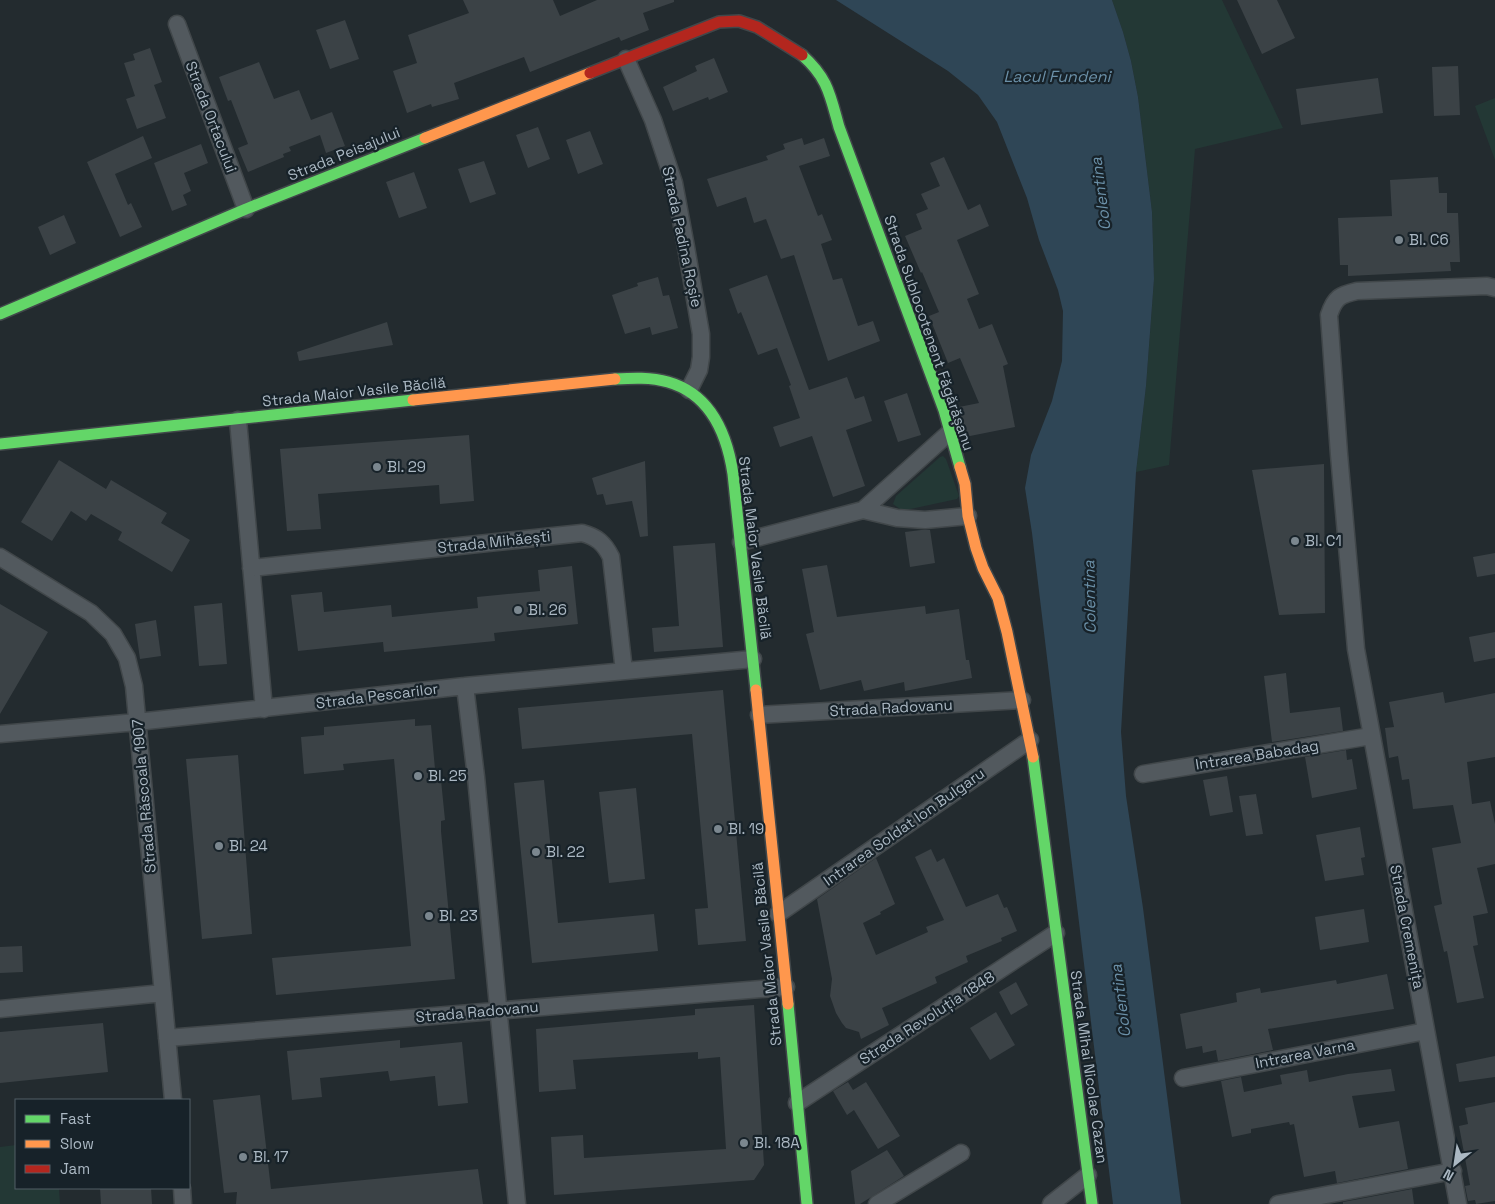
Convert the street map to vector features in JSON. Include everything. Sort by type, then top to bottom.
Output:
[{"type":"street","name":"Strada Sublocotenent Făgărășanu","points":[[702,27],[719,22],[739,21],[757,27],[801,54],[816,67],[824,80],[839,127],[940,401],[966,484],[968,516],[983,568],[998,598],[1030,740],[1056,933]]},
{"type":"street","name":"Strada Ortacului","points":[[176,24],[246,209]]},
{"type":"street","name":"Strada Peisajului","points":[[0,314],[246,209],[626,59],[702,27]]},
{"type":"street","name":"Strada Padina Roșie","points":[[626,59],[653,120],[676,192],[701,334],[699,370],[689,390]]},
{"type":"street","name":"Strada Cremenița","points":[[1458,1204],[1356,649],[1329,315],[1339,296],[1357,291],[1487,286],[1495,288]]},
{"type":"street","name":"Strada Maior Vasile Băcilă","points":[[0,444],[604,380],[638,378],[661,379],[689,390],[706,405],[719,424],[726,442],[733,478],[759,715],[807,1204]]},
{"type":"street","points":[[238,420],[264,709]]},
{"type":"street","points":[[741,542],[863,510],[950,432]]},
{"type":"street","points":[[863,510],[897,518],[925,520],[968,516]]},
{"type":"street","name":"Strada Mihăești","points":[[251,568],[582,533],[591,535],[600,540],[611,557],[624,671]]},
{"type":"street","name":"Strada Răscoala 1907","points":[[0,557],[91,613],[113,634],[128,658],[134,686],[173,1099]]},
{"type":"street","name":"Strada Pescarilor","points":[[0,734],[264,709],[464,686],[753,659]]},
{"type":"street","points":[[464,686],[476,777],[517,1204]]},
{"type":"street","name":"Strada Radovanu","points":[[759,715],[1022,700]]},
{"type":"street","name":"Intrarea Babadag","points":[[1142,774],[1371,736]]},
{"type":"street","name":"Intrarea Soldat Ion Bulgaru","points":[[778,914],[1030,740]]},
{"type":"street","name":"Strada Revoluția 1848","points":[[797,1103],[1056,933]]},
{"type":"street","name":"Strada Mihai Nicolae Cazan","points":[[1056,933],[1092,1204]]},
{"type":"street","name":"Strada Radovanu","points":[[167,1038],[786,987]]},
{"type":"street","points":[[0,1009],[163,993]]},
{"type":"street","name":"Intrarea Varna","points":[[1183,1078],[1426,1031]]},
{"type":"street","points":[[877,1204],[961,1153]]},
{"type":"street","points":[[1278,1204],[1453,1171]]},
{"type":"street","points":[[1051,1204],[1088,1175]]},
{"type":"street","points":[[182,1189],[183,1204]]},
{"type":"green space","points":[[1112,0],[1222,0],[1283,128],[1195,149],[1169,465],[1136,472],[1146,386],[1154,279],[1152,212],[1138,97],[1131,61]]},
{"type":"green space","points":[[1495,98],[1495,160],[1475,106]]},
{"type":"green space","points":[[943,456],[946,459],[959,496],[957,499],[906,510],[900,509],[893,504],[896,496]]},
{"type":"green space","points":[[15,1145],[15,1189],[59,1189],[60,1204],[0,1204],[0,1147]]},
{"type":"water","name":"Lacul Fundeni","points":[[836,0],[1112,0],[1123,32],[1138,97],[1152,212],[1154,279],[1146,386],[1136,472],[1121,732],[1126,796],[1143,908],[1181,1204],[1113,1204],[1025,488],[1031,455],[1052,401],[1062,361],[1063,311],[1058,290],[1039,240],[1027,198],[997,122],[978,95],[948,71]]},
{"type":"building","points":[[463,0],[553,0],[560,16],[597,0],[674,0],[674,2],[643,13],[649,30],[621,41],[619,37],[530,72],[524,57],[454,83],[459,99],[432,107],[431,104],[407,113],[393,71],[417,63],[408,35],[469,13]]},
{"type":"building","points":[[1237,0],[1277,0],[1295,38],[1262,54]]},
{"type":"building","points":[[345,20],[359,59],[330,69],[316,30]]},
{"type":"building","points":[[150,48],[162,82],[154,85],[166,118],[137,129],[126,99],[135,96],[124,63],[135,60],[133,54]]},
{"type":"building","points":[[714,58],[728,92],[709,100],[708,97],[673,111],[663,87],[697,71],[695,66]]},
{"type":"building","points":[[259,62],[274,99],[299,90],[311,120],[332,112],[345,146],[326,153],[320,135],[289,147],[291,151],[283,154],[284,157],[248,172],[238,148],[248,144],[231,100],[228,101],[219,77]]},
{"type":"building","points":[[1458,66],[1460,115],[1434,116],[1432,67]]},
{"type":"building","points":[[1378,78],[1383,113],[1301,125],[1296,89]]},
{"type":"building","points":[[538,127],[550,159],[528,168],[516,135]]},
{"type":"building","points":[[590,131],[603,164],[578,174],[566,140]]},
{"type":"building","points":[[143,136],[152,158],[115,174],[128,205],[131,203],[142,227],[120,237],[87,162]]},
{"type":"building","points":[[802,138],[804,145],[824,138],[830,156],[799,166],[818,216],[822,214],[832,240],[821,244],[833,280],[842,278],[858,326],[873,321],[880,341],[828,361],[794,255],[781,259],[766,219],[754,223],[746,197],[717,207],[707,179],[768,160],[766,156],[785,149],[783,144]]},
{"type":"building","points":[[201,144],[208,163],[184,173],[191,191],[183,195],[187,205],[172,211],[154,163]]},
{"type":"building","points":[[944,157],[968,210],[980,204],[989,226],[957,240],[979,294],[967,299],[979,329],[992,324],[1008,364],[1003,366],[1015,427],[965,437],[959,407],[979,403],[960,358],[948,363],[929,316],[939,312],[905,236],[922,229],[916,214],[928,209],[921,194],[940,186],[930,163]]},
{"type":"building","points":[[484,161],[496,194],[470,203],[458,169]]},
{"type":"building","points":[[414,172],[427,208],[399,218],[386,182]]},
{"type":"building","name":"Bl. C6","points":[[1438,177],[1439,193],[1447,193],[1447,213],[1458,213],[1460,262],[1450,262],[1451,271],[1348,276],[1348,265],[1340,265],[1338,218],[1392,216],[1390,180]]},
{"type":"building","points":[[64,215],[76,243],[50,255],[38,227]]},
{"type":"building","points":[[767,275],[809,390],[847,377],[855,399],[864,396],[872,421],[846,430],[865,486],[833,497],[812,436],[780,447],[773,427],[800,418],[789,386],[791,385],[777,348],[758,355],[741,312],[738,314],[729,289]]},
{"type":"building","points":[[658,277],[663,296],[669,295],[678,328],[652,335],[650,327],[625,334],[612,295],[638,286],[637,283]]},
{"type":"building","points":[[387,322],[393,345],[299,361],[297,352]]},
{"type":"building","points":[[907,393],[921,435],[898,442],[884,401]]},
{"type":"building","name":"Bl. 29","points":[[469,435],[474,501],[440,504],[439,485],[318,494],[321,529],[287,531],[280,449]]},
{"type":"building","points":[[59,460],[106,489],[111,480],[167,513],[161,523],[190,540],[172,572],[118,540],[122,532],[91,514],[86,521],[71,511],[52,541],[21,522]]},
{"type":"building","points":[[645,461],[648,536],[640,537],[632,501],[606,505],[603,494],[597,495],[592,478]]},
{"type":"building","name":"Bl. C1","points":[[1324,464],[1325,613],[1279,615],[1252,470]]},
{"type":"building","points":[[930,530],[935,563],[910,567],[905,532]]},
{"type":"building","points":[[715,543],[723,647],[654,652],[652,628],[679,626],[673,546]]},
{"type":"building","points":[[1495,553],[1495,574],[1477,577],[1473,557]]},
{"type":"building","points":[[827,565],[837,617],[925,606],[926,614],[959,609],[966,660],[969,660],[972,678],[905,691],[904,682],[864,691],[861,680],[820,690],[806,634],[814,632],[802,569]]},
{"type":"building","name":"Bl. 26","points":[[572,566],[578,624],[494,633],[495,641],[384,652],[383,642],[298,651],[291,595],[322,592],[324,612],[391,605],[392,617],[478,608],[477,597],[540,591],[538,570]]},
{"type":"building","points":[[222,603],[227,664],[199,666],[194,606]]},
{"type":"building","points":[[0,604],[48,632],[0,714]]},
{"type":"building","points":[[156,620],[161,656],[140,659],[135,624]]},
{"type":"building","points":[[1495,632],[1495,658],[1474,662],[1469,637]]},
{"type":"building","points":[[1286,673],[1290,713],[1340,707],[1343,731],[1272,742],[1264,676]]},
{"type":"building","name":"Bl. 19","points":[[723,690],[746,941],[698,945],[695,909],[708,908],[692,734],[522,749],[518,708]]},
{"type":"building","points":[[1443,692],[1445,703],[1495,693],[1495,757],[1467,762],[1472,804],[1490,801],[1495,824],[1495,864],[1477,868],[1488,913],[1473,916],[1478,945],[1473,946],[1484,998],[1457,1003],[1447,951],[1444,952],[1434,906],[1442,904],[1432,848],[1461,843],[1453,805],[1413,809],[1409,779],[1402,780],[1398,756],[1389,758],[1385,728],[1394,727],[1389,702]]},
{"type":"building","points":[[415,719],[415,726],[431,725],[436,780],[441,780],[445,820],[441,821],[441,831],[455,979],[276,995],[272,958],[411,946],[394,759],[343,764],[344,770],[304,774],[301,737],[324,735],[324,727]]},
{"type":"building","points":[[1346,750],[1347,760],[1352,759],[1357,789],[1312,798],[1305,757]]},
{"type":"building","name":"Bl. 24","points":[[238,755],[252,934],[202,939],[186,759]]},
{"type":"building","points":[[1227,776],[1233,812],[1210,816],[1203,780]]},
{"type":"building","name":"Bl. 22","points":[[544,780],[558,923],[654,914],[658,951],[532,963],[514,783]]},
{"type":"building","points":[[636,788],[645,879],[609,883],[599,792]]},
{"type":"building","points":[[1256,794],[1263,834],[1246,836],[1239,796]]},
{"type":"building","points":[[1360,827],[1365,857],[1361,858],[1364,875],[1325,881],[1316,835]]},
{"type":"building","points":[[931,849],[937,862],[944,858],[966,907],[998,894],[1004,908],[1007,907],[1017,931],[1001,938],[1002,941],[966,956],[968,962],[935,977],[937,983],[882,1008],[889,1025],[861,1039],[859,1032],[846,1028],[842,1023],[830,996],[832,979],[817,899],[876,858],[895,904],[863,923],[876,955],[928,932],[926,927],[944,920],[915,857]]},
{"type":"building","points":[[1364,909],[1369,942],[1320,950],[1315,917]]},
{"type":"building","points":[[22,946],[23,972],[0,973],[0,947]]},
{"type":"building","points":[[1387,974],[1394,1009],[1268,1029],[1273,1050],[1218,1061],[1216,1050],[1203,1053],[1202,1046],[1186,1049],[1180,1014],[1237,1002],[1236,993],[1260,988],[1261,993],[1336,980],[1337,984]]},
{"type":"building","points":[[1016,982],[1028,1005],[1011,1015],[999,992]]},
{"type":"building","points":[[754,1005],[764,1165],[754,1180],[554,1195],[551,1137],[583,1135],[584,1158],[726,1149],[720,1057],[698,1059],[698,1052],[573,1060],[576,1089],[539,1092],[536,1029],[695,1015],[695,1009]]},
{"type":"building","points":[[996,1012],[1015,1045],[990,1060],[970,1028]]},
{"type":"building","points":[[103,1023],[108,1072],[0,1083],[0,1032]]},
{"type":"building","points":[[400,1040],[400,1048],[462,1042],[468,1103],[438,1106],[435,1076],[390,1081],[388,1071],[320,1078],[322,1097],[292,1100],[287,1051]]},
{"type":"building","points":[[1495,1056],[1495,1077],[1459,1082],[1456,1064]]},
{"type":"building","points":[[1391,1069],[1395,1091],[1352,1096],[1359,1128],[1399,1121],[1408,1169],[1337,1183],[1335,1171],[1304,1177],[1294,1124],[1290,1125],[1289,1122],[1251,1129],[1251,1133],[1232,1137],[1221,1081],[1241,1077],[1244,1092],[1282,1084],[1280,1075],[1307,1070],[1309,1082],[1348,1074]]},
{"type":"building","points":[[848,1082],[853,1090],[866,1082],[900,1136],[878,1149],[854,1110],[847,1115],[833,1091]]},
{"type":"building","name":"Bl. 17","points":[[260,1095],[271,1189],[478,1169],[483,1204],[236,1204],[237,1192],[224,1193],[213,1100]]},
{"type":"building","points":[[1495,1102],[1495,1201],[1476,1204],[1475,1200],[1468,1201],[1465,1186],[1470,1185],[1459,1126],[1468,1124],[1465,1108]]},
{"type":"building","points":[[887,1150],[904,1176],[860,1204],[855,1204],[851,1171]]},
{"type":"building","points":[[100,1189],[151,1189],[152,1204],[101,1204]]},
{"type":"building","points":[[1412,1189],[1414,1204],[1343,1204],[1343,1202]]},
{"type":"traffic: fast","points":[[802,55],[811,63],[827,88],[839,127],[944,410],[960,467]]},
{"type":"traffic: fast","points":[[0,314],[246,209],[425,138]]},
{"type":"traffic: fast","points":[[615,379],[655,379],[683,388],[705,406],[721,430],[733,474],[756,690]]},
{"type":"traffic: fast","points":[[0,444],[413,400]]},
{"type":"traffic: fast","points":[[1033,757],[1092,1204]]},
{"type":"traffic: fast","points":[[788,1004],[807,1204]]},
{"type":"traffic: slow","points":[[425,138],[590,73]]},
{"type":"traffic: slow","points":[[413,400],[615,379]]},
{"type":"traffic: slow","points":[[960,467],[965,484],[968,516],[976,548],[983,568],[998,598],[1007,632],[1033,757]]},
{"type":"traffic: slow","points":[[756,690],[788,1004]]},
{"type":"traffic: jam","points":[[590,73],[719,22],[739,21],[757,27],[802,55]]},
{"type":"place","name":"Bl. C6","points":[[1399,240]]},
{"type":"place","name":"Bl. 29","points":[[377,467]]},
{"type":"place","name":"Bl. C1","points":[[1295,541]]},
{"type":"place","name":"Bl. 26","points":[[518,610]]},
{"type":"place","name":"Bl. 25","points":[[418,776]]},
{"type":"place","name":"Bl. 19","points":[[718,829]]},
{"type":"place","name":"Bl. 24","points":[[219,846]]},
{"type":"place","name":"Bl. 22","points":[[536,852]]},
{"type":"place","name":"Bl. 23","points":[[429,916]]},
{"type":"place","name":"Bl. 18A","points":[[744,1143]]},
{"type":"place","name":"Bl. 17","points":[[243,1157]]},
{"type":"water label","name":"Colentina","points":[[1100,194]]},
{"type":"water label","name":"Colentina","points":[[1089,597]]},
{"type":"water label","name":"Colentina","points":[[1120,1001]]}]
